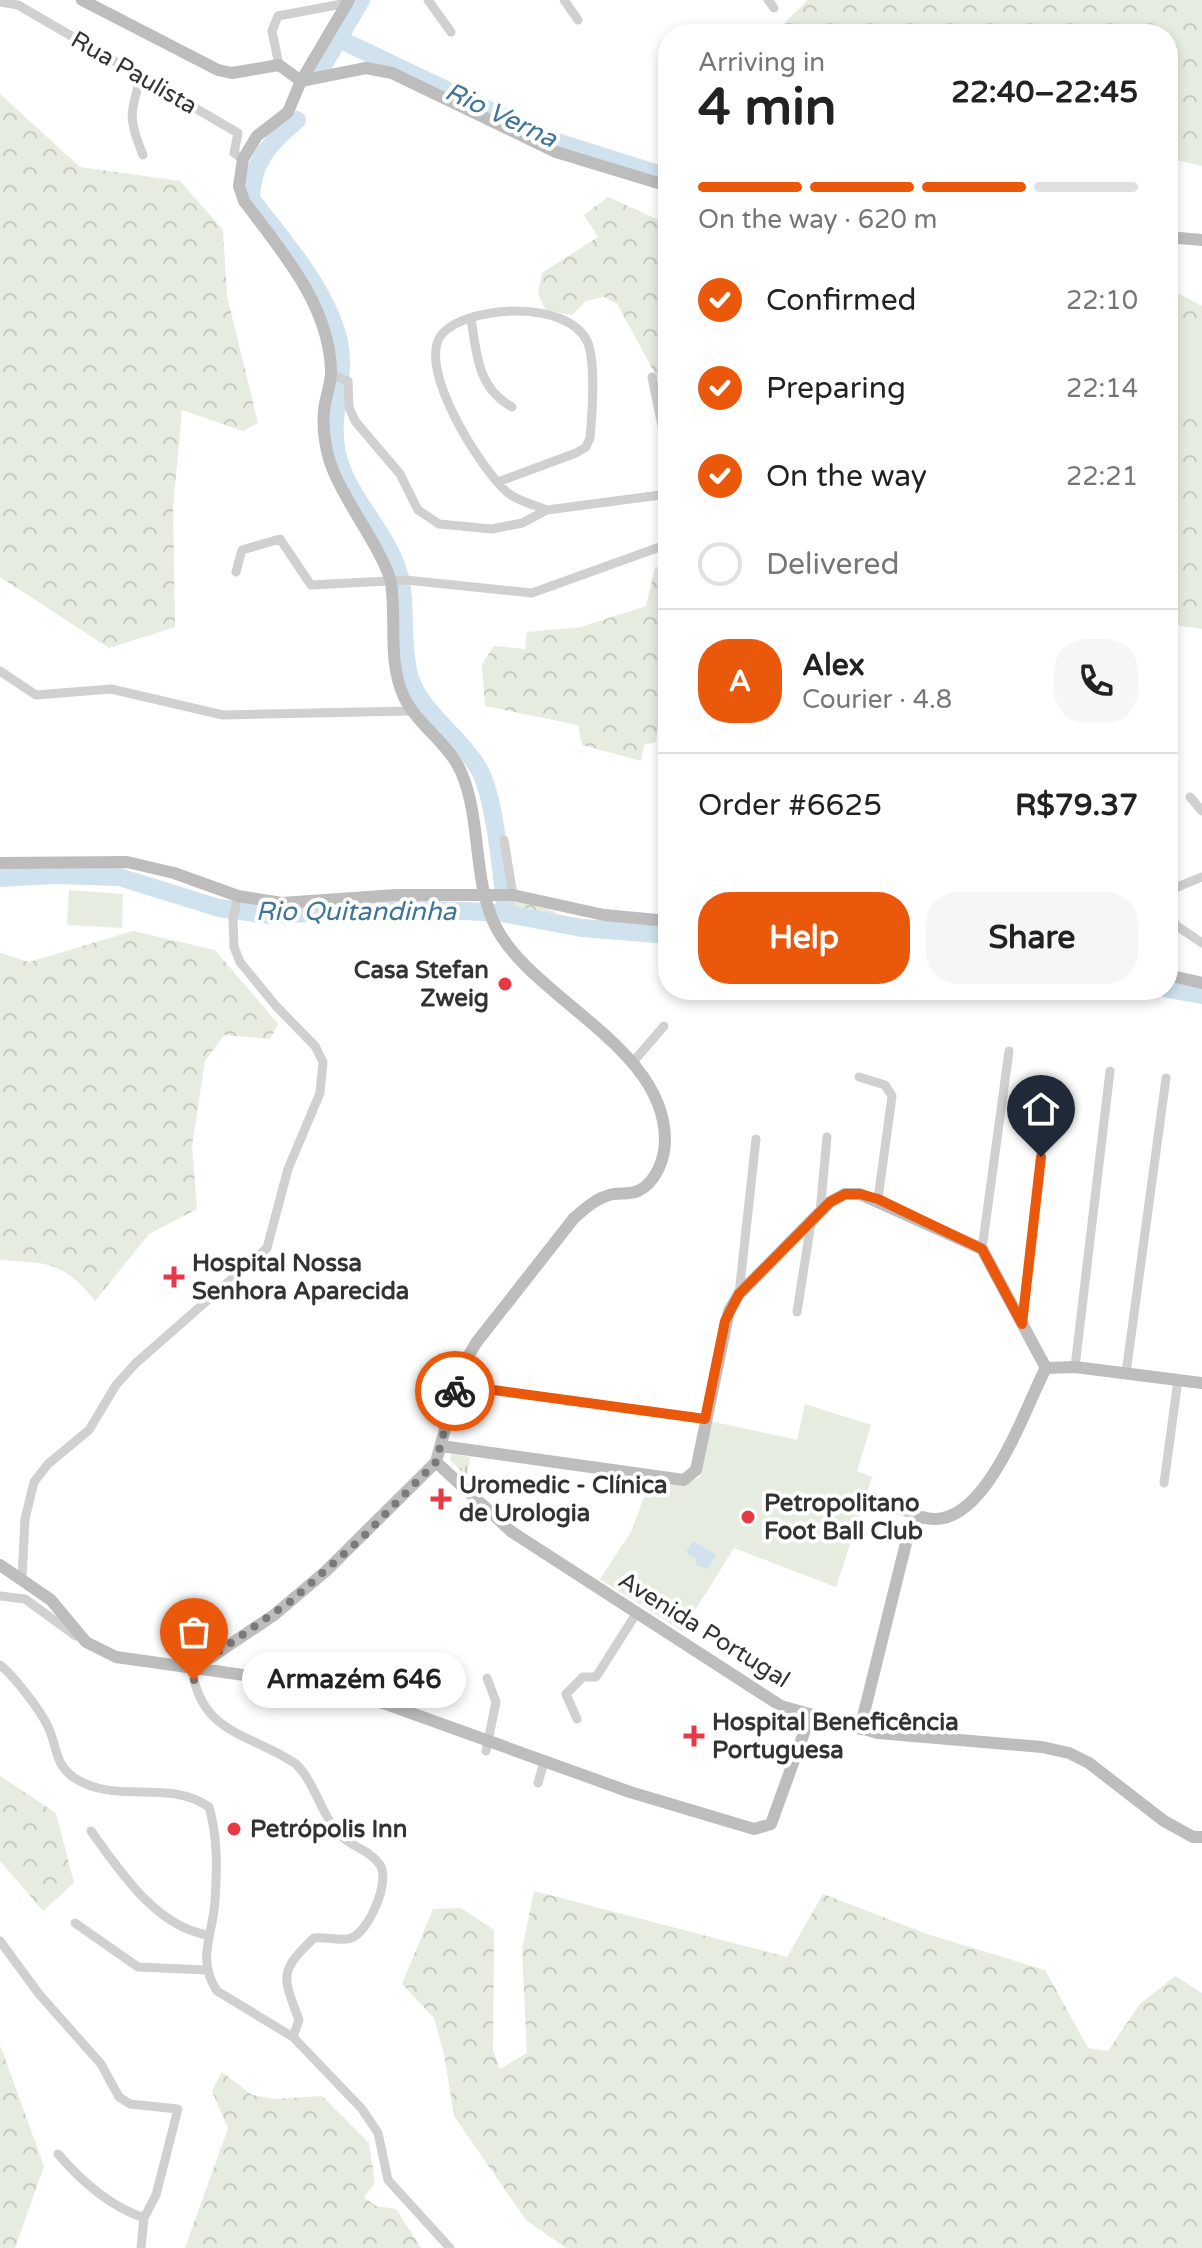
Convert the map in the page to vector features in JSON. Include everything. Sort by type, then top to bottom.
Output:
[{"type":"street","points":[[82,0],[218,70],[232,73],[279,65]]},
{"type":"street","points":[[428,0],[451,32]]},
{"type":"street","points":[[564,0],[578,20]]},
{"type":"street","name":"Rua Paulista","points":[[0,2],[18,5],[238,133],[234,153],[243,159]]},
{"type":"street","points":[[348,2],[278,16],[272,31],[279,65],[301,81],[378,69],[556,152],[658,183]]},
{"type":"street","points":[[348,2],[301,81],[288,112],[257,136],[243,159],[239,186],[244,201],[302,282],[320,314],[355,421],[400,474],[426,518],[439,524],[492,529],[522,523],[547,510],[658,495]]},
{"type":"street","points":[[141,78],[130,109],[131,124],[143,155]]},
{"type":"street","points":[[1178,238],[1202,240]]},
{"type":"street","points":[[498,482],[586,447],[591,431],[590,355],[580,333],[559,318],[515,310],[471,319],[443,332],[436,343],[436,359],[446,403],[498,482],[515,498],[547,510]]},
{"type":"street","points":[[471,319],[485,385],[512,407]]},
{"type":"street","points":[[192,1670],[274,1615],[305,1589],[364,1536],[436,1462],[457,1385],[476,1343],[574,1218],[592,1202],[611,1194],[637,1192],[657,1172],[665,1140],[660,1113],[633,1062],[531,968],[493,922],[484,894],[463,775],[411,711],[403,695],[394,659],[391,582],[333,471],[324,430],[338,376]]},
{"type":"street","points":[[652,377],[658,406]]},
{"type":"street","points":[[236,572],[242,550],[280,539],[311,585],[406,580],[532,593],[658,548]]},
{"type":"street","points":[[0,671],[36,695],[111,689],[223,715],[411,711]]},
{"type":"street","points":[[1190,797],[1202,811]]},
{"type":"street","points":[[504,840],[513,895]]},
{"type":"street","points":[[0,863],[127,862],[174,873],[238,896],[282,903],[513,895],[592,913],[658,920]]},
{"type":"street","points":[[1178,887],[1202,877]]},
{"type":"street","points":[[22,1579],[25,1519],[34,1482],[48,1464],[89,1430],[116,1385],[136,1363],[267,1248],[288,1169],[320,1093],[324,1071],[319,1054],[240,962],[234,947],[233,919],[238,896]]},
{"type":"street","points":[[1178,927],[1202,943]]},
{"type":"street","points":[[1178,976],[1201,979]]},
{"type":"street","points":[[633,1062],[664,1026]]},
{"type":"street","points":[[1009,1051],[982,1249],[1046,1368]]},
{"type":"street","points":[[1075,1367],[1110,1071]]},
{"type":"street","points":[[859,1077],[885,1085],[892,1096],[878,1199]]},
{"type":"street","points":[[1126,1373],[1166,1078]]},
{"type":"street","points":[[1022,1324],[1044,1129]]},
{"type":"street","points":[[797,1312],[827,1137]]},
{"type":"street","points":[[739,1294],[756,1139]]},
{"type":"street","points":[[441,1446],[684,1480],[696,1470],[725,1321],[739,1294],[830,1202],[845,1194],[878,1199],[982,1249]]},
{"type":"street","points":[[1046,1368],[1075,1367],[1202,1383]]},
{"type":"street","points":[[878,1504],[922,1517],[943,1519],[995,1475],[1010,1450],[1046,1368]]},
{"type":"street","points":[[1164,1483],[1178,1380]]},
{"type":"street","points":[[457,1385],[705,1419]]},
{"type":"street","name":"Avenida Portugal","points":[[436,1462],[512,1532],[781,1706],[860,1729],[1042,1747],[1069,1753],[1089,1763],[1164,1821],[1193,1837],[1202,1837]]},
{"type":"street","points":[[860,1729],[909,1531],[922,1517]]},
{"type":"street","points":[[0,1565],[62,1611],[86,1642]]},
{"type":"street","points":[[0,1596],[25,1599],[86,1642],[136,1663],[343,1690],[384,1702],[488,1747],[754,1829],[771,1824],[810,1716]]},
{"type":"street","points":[[577,1719],[566,1694],[583,1677],[596,1677],[636,1614]]},
{"type":"street","points":[[0,1665],[43,1720],[58,1761],[75,1778],[120,1792],[183,1792],[209,1807],[216,1859],[215,1904],[208,1935],[206,1970],[217,1991],[293,2037],[373,2123],[388,2180],[450,2248]]},
{"type":"street","points":[[192,1670],[197,1694],[210,1717],[296,1764],[307,1775],[335,1830],[382,1866],[384,1891],[360,1933],[351,1939],[314,1938],[289,1965],[285,1985],[299,2020],[293,2037]]},
{"type":"street","points":[[487,1678],[496,1702],[488,1747]]},
{"type":"street","points":[[538,1783],[544,1762]]},
{"type":"street","points":[[91,1831],[137,1890],[175,1925],[208,1935]]},
{"type":"street","points":[[75,1923],[138,1967],[206,1970]]},
{"type":"street","points":[[0,1941],[39,1994],[101,2064],[119,2097],[130,2104],[178,2109],[156,2195],[144,2218],[141,2248]]},
{"type":"street","points":[[58,2154],[98,2193],[144,2218]]},
{"type":"green space","points":[[808,0],[1202,0],[1202,166],[1178,160],[1178,24],[783,24]]},
{"type":"green space","points":[[0,94],[80,167],[180,181],[223,230],[227,296],[258,423],[243,431],[182,410],[173,508],[175,627],[109,648],[0,577]]},
{"type":"green space","points":[[608,197],[658,220],[658,379],[617,304],[604,297],[586,301],[572,315],[546,311],[538,294],[542,273],[598,237],[584,215]]},
{"type":"green space","points":[[1178,293],[1202,306],[1202,629],[1178,625]]},
{"type":"green space","points":[[1193,323],[1202,367],[1202,399],[1178,404],[1178,326]]},
{"type":"green space","points":[[655,567],[658,567],[658,725],[656,742],[644,745],[641,761],[582,745],[578,725],[485,706],[482,664],[494,646],[525,649],[527,632],[581,627],[646,606]]},
{"type":"green space","points":[[69,890],[123,894],[122,928],[67,925]]},
{"type":"green space","points":[[507,897],[556,912],[556,920],[509,912]]},
{"type":"green space","points":[[133,931],[215,950],[278,1024],[270,1039],[224,1035],[205,1061],[192,1146],[197,1209],[149,1234],[95,1301],[64,1271],[43,1264],[0,1260],[0,953],[29,962]]},
{"type":"green space","name":"Petropolitano Foot Ball Club","points":[[805,1404],[871,1425],[857,1471],[872,1477],[836,1587],[734,1548],[682,1631],[600,1579],[631,1532],[650,1481],[683,1486],[700,1477],[710,1421],[797,1440]]},
{"type":"green space","points":[[451,1454],[470,1457],[467,1477],[450,1460]]},
{"type":"green space","points":[[0,1776],[56,1813],[74,1883],[43,1911],[0,1861]]},
{"type":"green space","points":[[534,1891],[787,1957],[823,1894],[927,1934],[1045,1970],[1088,2048],[1108,2051],[1139,2005],[1175,1976],[1202,1993],[1202,2248],[566,2248],[526,2220],[454,2116],[444,2054],[434,2018],[402,1984],[433,1909],[461,1908],[494,1930],[493,2050],[500,2069],[527,2053],[522,1950]]},
{"type":"green space","points":[[0,2045],[44,2166],[15,2248],[0,2248]]},
{"type":"green space","points":[[222,2072],[252,2095],[274,2099],[322,2096],[369,2143],[375,2183],[364,2197],[376,2206],[396,2209],[421,2248],[185,2248],[228,2128],[212,2091]]},
{"type":"water","points":[[693,1541],[716,1555],[708,1569],[696,1565],[696,1559],[686,1552]]},
{"type":"waterway","points":[[321,69],[361,0]]},
{"type":"waterway","name":"Rio Verna","points":[[339,39],[551,140],[658,174]]},
{"type":"waterway","points":[[297,120],[264,154],[255,174],[251,199],[309,276],[332,319],[341,362],[335,418],[337,453],[348,484],[384,541],[398,571],[403,596],[406,661],[414,688],[431,713],[472,758],[486,785],[507,914]]},
{"type":"waterway","name":"Rio Quitandinha","points":[[0,878],[54,875],[119,877],[219,908],[270,915],[396,909],[465,911],[502,913],[582,928],[658,934]]},
{"type":"waterway","name":"Rio Quitandinha","points":[[1178,991],[1202,995]]},
{"type":"way so far","points":[[194,1680],[192,1670],[291,1601],[364,1536],[436,1462],[455,1391]]},
{"type":"place","name":"Casa Stefan Zweig","points":[[505,984]]},
{"type":"place","name":"Hospital Nossa Senhora Aparecida","points":[[174,1277]]},
{"type":"place","name":"Uromedic - Clínica de Urologia","points":[[441,1499]]},
{"type":"place","name":"Petropolitano Foot Ball Club","points":[[748,1517]]},
{"type":"place","name":"Armazém 646","points":[[194,1680]]},
{"type":"place","name":"Hospital Beneficência Portuguesa","points":[[694,1736]]},
{"type":"place","name":"Petrópolis Inn","points":[[234,1829]]},
{"type":"route","points":[[455,1391],[457,1385],[705,1419],[725,1321],[739,1294],[830,1202],[852,1193],[878,1199],[982,1249],[1022,1324],[1041,1157]]}]
